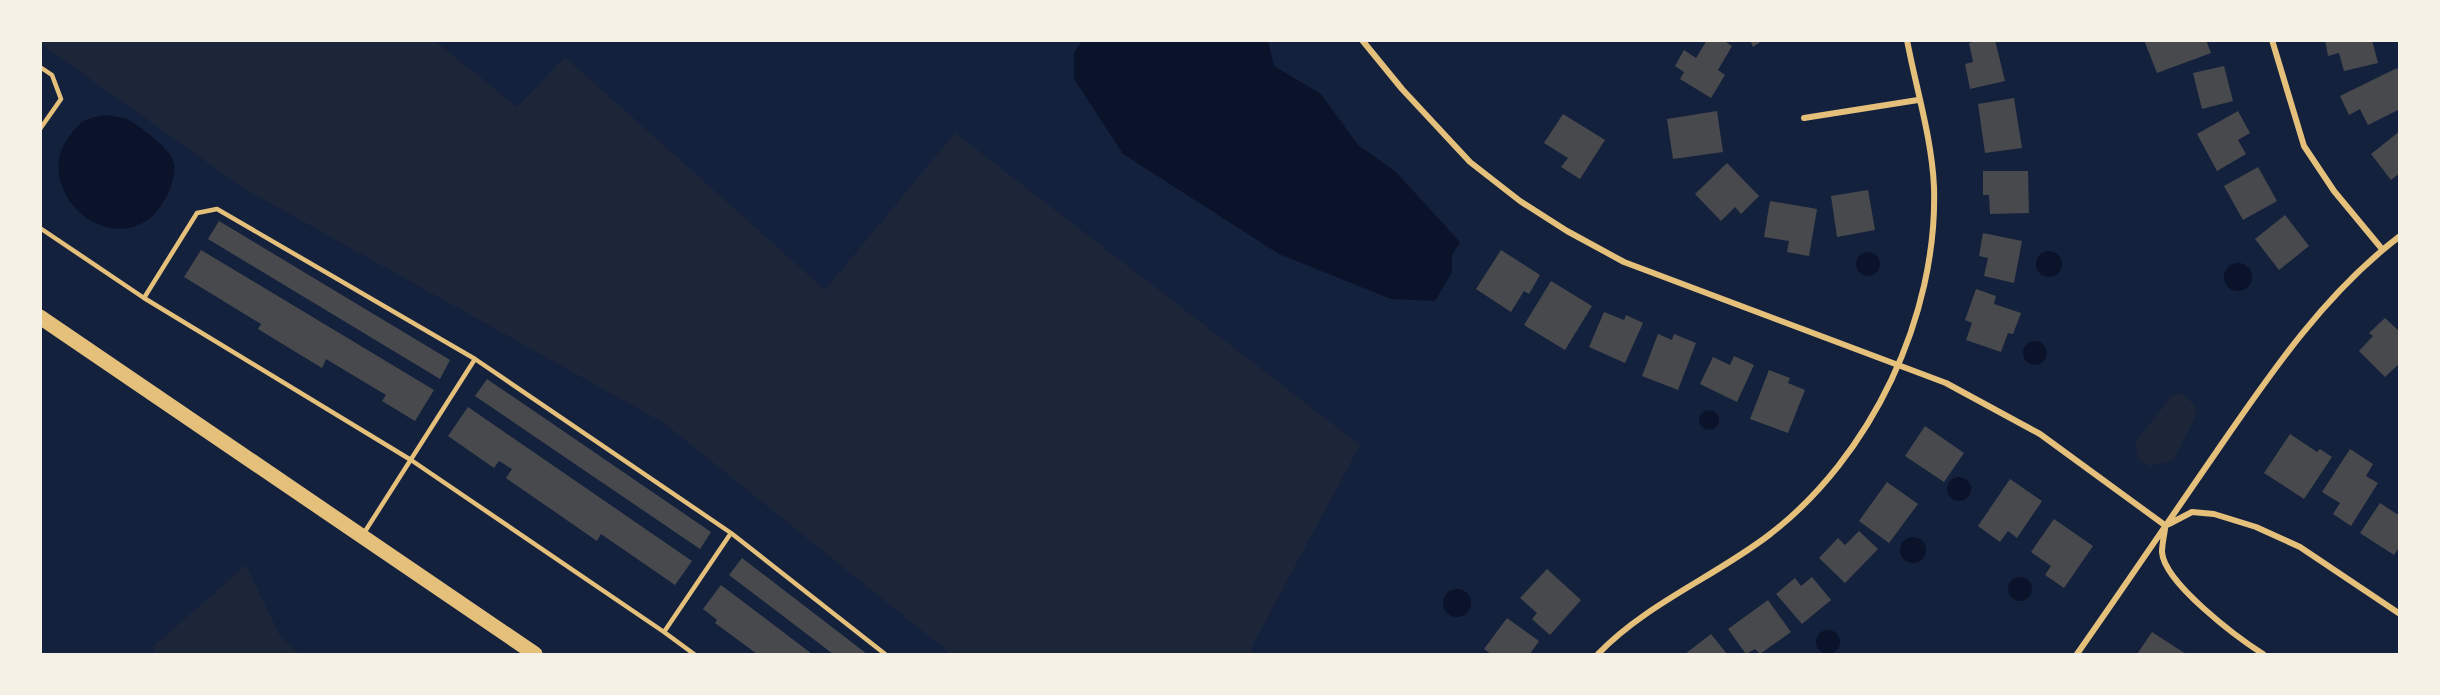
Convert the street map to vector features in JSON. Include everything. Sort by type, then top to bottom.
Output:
[{"type":"main road","points":[[40,317],[361,538],[535,654]]},
{"type":"street","points":[[1362,40],[1402,89],[1470,162],[1520,201],[1567,231],[1624,262],[1946,383],[2040,434],[2166,526]]},
{"type":"street","points":[[1598,654],[1650,612],[1752,548],[1794,516],[1827,480],[1859,439],[1898,365],[1926,281],[1934,217],[1931,152],[1918,100],[1907,40]]},
{"type":"street","points":[[2272,40],[2304,146],[2334,191],[2382,249]]},
{"type":"street","points":[[1804,118],[1918,100]]},
{"type":"street","points":[[2077,654],[2261,387],[2306,328],[2382,249],[2400,236]]},
{"type":"street","points":[[2166,526],[2192,512],[2214,514],[2256,527],[2300,547],[2400,614]]},
{"type":"street","points":[[2166,526],[2162,553],[2168,569],[2195,601],[2239,639],[2263,654]]},
{"type":"lane","points":[[40,67],[52,75],[61,99],[40,129]]},
{"type":"lane","points":[[144,298],[197,213],[217,209],[475,359],[731,533],[885,654]]},
{"type":"lane","points":[[40,228],[144,298],[411,460],[694,654]]},
{"type":"lane","points":[[361,538],[475,359]]},
{"type":"lane","points":[[664,632],[731,533]]},
{"type":"shaded area","points":[[41,40],[435,41],[517,107],[565,57],[825,290],[955,133],[1360,445],[1251,648],[1254,654],[951,654],[664,423],[245,189],[41,44]]},
{"type":"shaded area","points":[[1082,41],[1268,41],[1274,66],[1321,94],[1358,145],[1395,171],[1460,242],[1452,255],[1452,272],[1435,301],[1391,299],[1279,254],[1123,154],[1074,79],[1074,53]]},
{"type":"shaded area","points":[[109,115],[127,119],[145,131],[169,153],[173,162],[173,180],[159,208],[146,221],[127,228],[108,228],[91,221],[76,209],[65,193],[59,175],[60,156],[73,132],[85,120]]},
{"type":"shaded area","points":[[2049,251],[2058,255],[2062,264],[2058,273],[2049,277],[2040,273],[2036,264],[2040,255]]},
{"type":"shaded area","points":[[1868,252],[1877,255],[1880,264],[1877,273],[1868,276],[1859,273],[1856,264],[1859,255]]},
{"type":"shaded area","points":[[2238,263],[2248,267],[2252,277],[2248,287],[2238,291],[2228,287],[2224,277],[2228,267]]},
{"type":"shaded area","points":[[2035,341],[2043,345],[2047,353],[2043,361],[2035,365],[2027,361],[2023,353],[2027,345]]},
{"type":"shaded area","points":[[2181,393],[2195,405],[2195,418],[2173,460],[2150,466],[2139,459],[2135,442],[2172,396]]},
{"type":"shaded area","points":[[1709,410],[1716,413],[1719,420],[1716,427],[1709,430],[1702,427],[1699,420],[1702,413]]},
{"type":"shaded area","points":[[1959,477],[1968,480],[1971,489],[1968,498],[1959,501],[1950,498],[1947,489],[1950,480]]},
{"type":"shaded area","points":[[1913,537],[1922,541],[1926,550],[1922,559],[1913,563],[1904,559],[1900,550],[1904,541]]},
{"type":"shaded area","points":[[246,565],[280,636],[299,654],[156,654],[153,647]]},
{"type":"shaded area","points":[[2020,577],[2028,581],[2032,589],[2028,597],[2020,601],[2012,597],[2008,589],[2012,581]]},
{"type":"shaded area","points":[[1457,589],[1467,593],[1471,603],[1467,613],[1457,617],[1447,613],[1443,603],[1447,593]]},
{"type":"shaded area","points":[[1828,630],[1837,633],[1840,642],[1837,651],[1828,654],[1819,651],[1816,642],[1819,633]]},
{"type":"building","points":[[1707,40],[1723,40],[1732,46],[1718,70],[1725,75],[1711,98],[1680,79],[1684,72],[1675,66],[1684,50],[1696,58]]},
{"type":"building","points":[[1750,40],[1763,40],[1753,47]]},
{"type":"building","points":[[1995,40],[2005,81],[1970,89],[1965,64],[1973,62],[1969,43]]},
{"type":"building","points":[[2144,40],[2206,40],[2211,53],[2157,73]]},
{"type":"building","points":[[2325,40],[2372,40],[2378,63],[2344,71],[2339,53],[2328,56]]},
{"type":"building","points":[[2224,66],[2233,101],[2202,109],[2193,73]]},
{"type":"building","points":[[2397,68],[2400,74],[2400,109],[2368,125],[2360,109],[2349,115],[2340,96]]},
{"type":"building","points":[[2014,98],[2022,148],[1985,153],[1978,104]]},
{"type":"building","points":[[1717,111],[1723,152],[1673,159],[1667,119]]},
{"type":"building","points":[[2238,111],[2250,133],[2238,140],[2246,154],[2217,171],[2197,134]]},
{"type":"building","points":[[1563,114],[1605,140],[1580,179],[1561,167],[1568,158],[1544,143]]},
{"type":"building","points":[[2400,131],[2400,173],[2391,180],[2371,154]]},
{"type":"building","points":[[1727,163],[1759,196],[1741,214],[1735,207],[1721,221],[1695,194]]},
{"type":"building","points":[[2258,167],[2277,201],[2243,220],[2224,186]]},
{"type":"building","points":[[1983,171],[2028,171],[2029,213],[1990,214],[1989,195],[1983,195]]},
{"type":"building","points":[[1868,190],[1875,230],[1837,237],[1831,196]]},
{"type":"building","points":[[1770,201],[1817,209],[1809,256],[1787,252],[1789,241],[1764,237]]},
{"type":"building","points":[[2285,215],[2309,246],[2279,270],[2255,239]]},
{"type":"building","points":[[219,221],[450,360],[440,379],[208,239]]},
{"type":"building","points":[[1983,233],[2022,241],[2014,283],[1984,276],[1988,258],[1979,256]]},
{"type":"building","points":[[201,250],[434,390],[415,421],[382,401],[386,395],[326,359],[322,368],[258,329],[261,324],[184,277]]},
{"type":"building","points":[[1501,250],[1540,275],[1529,294],[1524,291],[1511,312],[1476,289]]},
{"type":"building","points":[[1551,281],[1592,306],[1565,350],[1524,325]]},
{"type":"building","points":[[1976,289],[1996,296],[1994,304],[2021,313],[2013,334],[2008,333],[2001,352],[1966,340],[1972,323],[1965,320]]},
{"type":"building","points":[[1604,312],[1624,320],[1626,315],[1643,323],[1625,363],[1589,347]]},
{"type":"building","points":[[2385,318],[2400,332],[2400,363],[2385,377],[2359,351],[2373,336],[2369,333]]},
{"type":"building","points":[[1658,334],[1672,340],[1674,334],[1696,343],[1678,390],[1642,376]]},
{"type":"building","points":[[1734,356],[1754,365],[1737,402],[1700,384],[1713,357],[1730,365]]},
{"type":"building","points":[[1769,370],[1790,378],[1788,383],[1805,390],[1788,433],[1750,419]]},
{"type":"building","points":[[487,379],[711,532],[700,549],[475,396]]},
{"type":"building","points":[[468,407],[692,561],[675,585],[601,534],[597,541],[506,478],[512,469],[499,461],[494,468],[448,436]]},
{"type":"building","points":[[1925,426],[1964,453],[1944,482],[1905,456]]},
{"type":"building","points":[[2290,434],[2317,452],[2320,449],[2332,457],[2304,499],[2264,473]]},
{"type":"building","points":[[2350,449],[2373,464],[2366,476],[2378,483],[2351,526],[2333,514],[2340,503],[2322,492]]},
{"type":"building","points":[[2010,479],[2042,501],[2017,538],[2008,531],[2000,542],[1978,526]]},
{"type":"building","points":[[1887,482],[1918,504],[1889,543],[1859,521]]},
{"type":"building","points":[[2380,503],[2400,516],[2400,546],[2394,555],[2360,533]]},
{"type":"building","points":[[2054,519],[2093,546],[2064,588],[2045,575],[2051,566],[2031,552]]},
{"type":"building","points":[[1859,531],[1878,549],[1845,583],[1819,558],[1838,538],[1845,545]]},
{"type":"building","points":[[742,558],[867,654],[833,654],[729,575]]},
{"type":"building","points":[[1547,569],[1581,600],[1550,635],[1532,619],[1537,613],[1520,598]]},
{"type":"building","points":[[1812,577],[1831,600],[1802,624],[1776,594],[1795,578],[1801,586]]},
{"type":"building","points":[[721,585],[812,654],[757,654],[715,623],[717,620],[703,609]]},
{"type":"building","points":[[1768,600],[1791,632],[1760,654],[1755,649],[1746,654],[1728,629]]},
{"type":"building","points":[[1507,618],[1539,641],[1530,654],[1491,654],[1484,649]]},
{"type":"building","points":[[2152,632],[2186,654],[2137,654]]},
{"type":"building","points":[[1711,634],[1727,654],[1685,654]]}]
